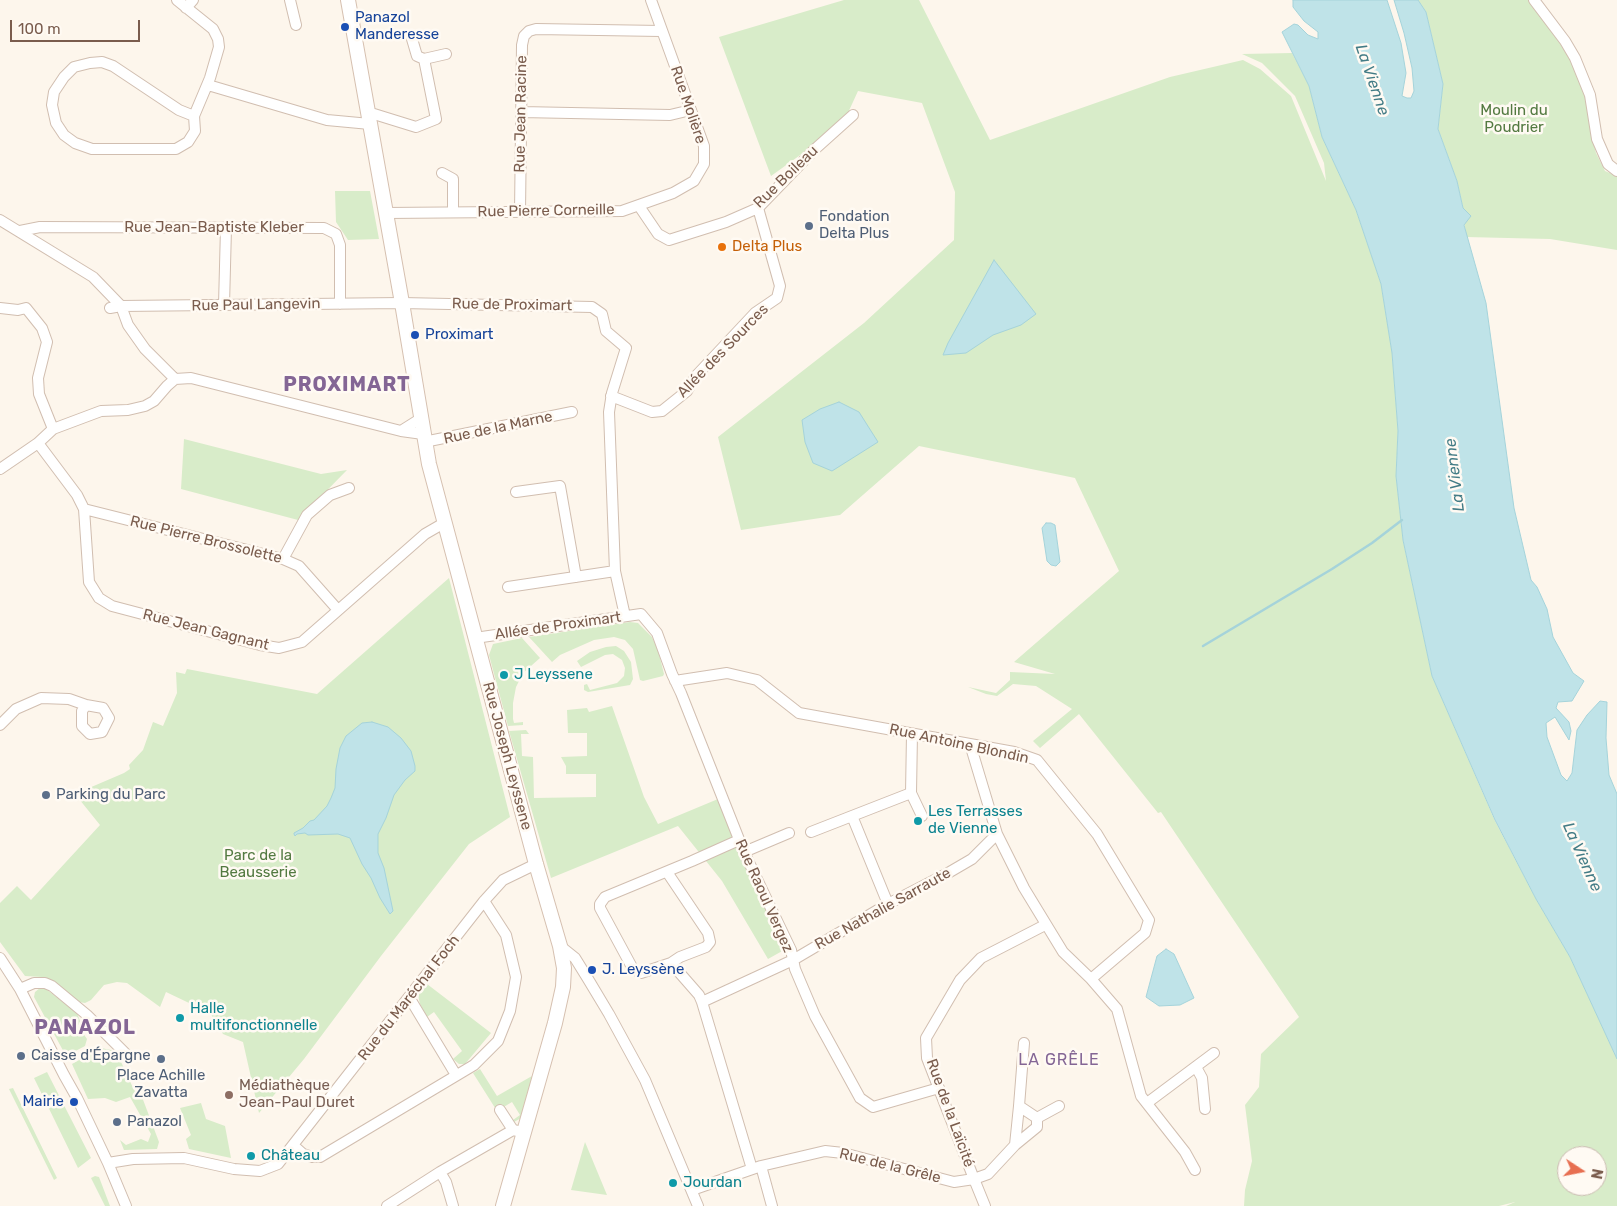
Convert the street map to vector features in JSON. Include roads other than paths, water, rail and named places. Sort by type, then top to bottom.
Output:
[{"type":"street","points":[[177,0],[189,4],[213,29],[218,39],[219,48],[208,85],[194,116],[195,131],[188,142],[176,150],[92,148],[75,143],[64,135],[56,123],[52,106],[54,92],[64,76],[74,67],[102,62],[113,66],[179,110],[194,116]]},
{"type":"street","points":[[290,0],[296,25]]},
{"type":"street","name":"Rue Joseph Leyssene","points":[[348,0],[424,438],[444,523],[560,946],[564,968],[563,987],[555,1023],[518,1131],[503,1206]]},
{"type":"street","name":"Rue Molière","points":[[639,206],[672,193],[694,180],[704,164],[704,146],[651,0]]},
{"type":"street","points":[[1534,0],[1565,41],[1575,58],[1590,95],[1597,140],[1608,164],[1617,171]]},
{"type":"street","name":"Rue Jean Racine","points":[[520,212],[522,45],[524,36],[529,31],[536,29],[661,31]]},
{"type":"street","points":[[412,39],[417,56],[424,59],[446,54]]},
{"type":"street","points":[[208,85],[327,120],[369,119],[374,114],[416,127],[436,119],[424,59]]},
{"type":"street","points":[[521,112],[670,115],[691,110]]},
{"type":"street","name":"Rue Boileau","points":[[639,206],[658,234],[669,240],[687,236],[726,222],[758,208],[814,150],[854,115]]},
{"type":"street","points":[[442,173],[452,179],[453,212]]},
{"type":"street","name":"Rue Pierre Corneille","points":[[386,213],[622,211],[639,206]]},
{"type":"street","name":"Allée des Sources","points":[[611,396],[652,412],[662,411],[687,391],[695,377],[749,320],[777,298],[780,286],[758,208]]},
{"type":"street","points":[[0,220],[93,277],[120,306],[128,325],[145,349],[175,379],[154,401],[146,406],[128,410],[101,411],[53,428],[38,443],[0,469]]},
{"type":"street","name":"Rue Jean-Baptiste Kleber","points":[[20,231],[40,227],[324,228],[336,234],[340,245],[340,304]]},
{"type":"street","points":[[224,306],[226,228]]},
{"type":"street","name":"Rue Paul Langevin","points":[[110,308],[120,306],[402,303]]},
{"type":"street","name":"Rue de Proximart","points":[[402,303],[592,307],[602,314],[606,331],[626,348],[611,396]]},
{"type":"street","points":[[0,308],[18,310],[26,308],[42,328],[47,342],[38,378],[39,394],[53,428]]},
{"type":"street","name":"Rue de la Marne","points":[[175,379],[192,378],[424,438],[572,412]]},
{"type":"street","points":[[611,396],[609,412],[615,571],[625,616]]},
{"type":"street","points":[[401,431],[420,419]]},
{"type":"street","name":"Rue Jean Gagnant","points":[[38,443],[77,495],[84,509],[89,582],[99,598],[112,606],[260,646],[279,648],[302,642],[424,534],[444,523]]},
{"type":"street","points":[[516,492],[560,486],[576,577]]},
{"type":"street","points":[[283,559],[307,515],[330,495],[349,488]]},
{"type":"street","name":"Rue Pierre Brossolette","points":[[84,509],[283,559],[299,566],[338,610]]},
{"type":"street","points":[[508,587],[615,571]]},
{"type":"street","name":"Allée de Proximart","points":[[475,638],[641,614]]},
{"type":"street","name":"Rue Raoul Vergez","points":[[641,614],[658,633],[675,681],[739,840],[791,950],[795,969],[815,1016],[860,1098],[873,1107],[939,1088]]},
{"type":"street","name":"Rue Antoine Blondin","points":[[675,681],[727,673],[757,680],[799,713],[1014,752],[1037,760],[1097,834],[1149,920],[1145,933],[1091,979]]},
{"type":"street","points":[[0,725],[16,709],[41,698],[69,700],[86,706]]},
{"type":"street","points":[[912,734],[911,793],[922,816]]},
{"type":"street","points":[[970,744],[997,834],[1024,888],[1063,952],[1091,979],[1117,1009],[1141,1096],[1185,1152],[1195,1170]]},
{"type":"street","points":[[811,832],[911,793]]},
{"type":"street","points":[[852,816],[888,904]]},
{"type":"street","points":[[744,852],[788,833]]},
{"type":"street","name":"Rue Nathalie Sarraute","points":[[702,1002],[793,960],[888,904],[972,859],[997,834]]},
{"type":"street","points":[[667,872],[708,933],[710,942],[706,947],[680,957],[671,963],[641,973],[633,969],[600,908],[600,904],[605,897],[739,840]]},
{"type":"street","name":"Rue du Maréchal Foch","points":[[108,1163],[133,1159],[184,1158],[234,1169],[260,1171],[278,1164],[484,901],[503,880],[536,864]]},
{"type":"street","points":[[294,1146],[303,1154],[320,1157],[474,1064],[498,1041],[510,1011],[516,977],[506,935],[484,901]]},
{"type":"street","name":"Rue de la Laïcité","points":[[974,1178],[927,1058],[926,1038],[960,980],[981,958],[1045,925]]},
{"type":"street","points":[[560,946],[575,958],[609,1014],[645,1080],[698,1206]]},
{"type":"street","points":[[0,958],[20,989],[77,1098],[126,1206]]},
{"type":"street","points":[[671,963],[699,995],[702,1002],[756,1167],[772,1206]]},
{"type":"street","points":[[564,968],[583,972]]},
{"type":"street","points":[[20,989],[34,983],[45,983],[52,986],[87,1015],[127,1055]]},
{"type":"street","points":[[409,997],[456,1075]]},
{"type":"street","points":[[1015,1145],[1024,1044]]},
{"type":"street","points":[[1147,1103],[1214,1053]]},
{"type":"street","points":[[1196,1067],[1202,1078],[1205,1109]]},
{"type":"street","points":[[1019,1106],[1037,1118]]},
{"type":"street","name":"Rue de la Grêle","points":[[692,1190],[756,1167],[825,1151],[843,1153],[954,1182],[974,1178],[988,1174],[1015,1145],[1037,1127],[1037,1118],[1059,1106]]},
{"type":"street","points":[[386,1206],[440,1172],[518,1131],[500,1110]]},
{"type":"street","points":[[440,1172],[446,1182],[453,1206]]},
{"type":"street","points":[[974,1178],[985,1206]]},
{"type":"water","name":"La Vienne","points":[[1293,0],[1387,0],[1401,43],[1406,73],[1402,96],[1407,98],[1411,98],[1414,91],[1412,68],[1394,0],[1418,0],[1426,12],[1443,84],[1438,129],[1457,181],[1463,208],[1471,216],[1464,225],[1486,303],[1514,508],[1531,580],[1537,587],[1547,609],[1553,637],[1573,673],[1584,681],[1572,701],[1558,702],[1556,708],[1569,722],[1571,731],[1569,740],[1555,717],[1546,723],[1547,737],[1561,775],[1567,781],[1572,773],[1577,730],[1600,701],[1607,702],[1606,738],[1609,775],[1617,794],[1617,1059],[1570,957],[1536,899],[1495,820],[1432,676],[1403,540],[1396,476],[1398,431],[1392,353],[1381,284],[1356,210],[1322,137],[1309,86],[1282,32],[1294,24],[1298,25],[1308,35],[1318,39],[1318,32],[1304,21],[1293,7]]},
{"type":"water","points":[[994,260],[1036,314],[1021,325],[993,335],[966,353],[943,355],[948,343]]},
{"type":"water","points":[[839,402],[859,412],[878,442],[832,471],[813,463],[805,442],[802,420],[820,409]]},
{"type":"water","points":[[1046,523],[1055,525],[1060,562],[1056,566],[1051,565],[1047,561],[1042,528]]},
{"type":"water","points":[[372,722],[388,727],[401,738],[411,751],[415,766],[415,771],[405,780],[394,795],[378,834],[378,853],[384,868],[393,911],[390,914],[350,838],[338,834],[308,835],[305,833],[295,836],[294,834],[314,820],[327,806],[335,788],[340,748],[346,736],[362,723]]},
{"type":"water","points":[[1166,949],[1174,954],[1194,998],[1180,1005],[1159,1006],[1146,997],[1157,956]]},
{"type":"waterway","points":[[1203,646],[1332,569],[1372,543],[1402,520]]},
{"type":"place","name":"Panazol Manderesse","points":[[345,27]]},
{"type":"place","name":"Fondation Delta Plus","points":[[809,226]]},
{"type":"place","name":"Delta Plus","points":[[722,247]]},
{"type":"place","name":"Proximart","points":[[415,335]]},
{"type":"place","name":"J Leyssene","points":[[504,675]]},
{"type":"place","name":"Parking du Parc","points":[[46,795]]},
{"type":"place","name":"Les Terrasses de Vienne","points":[[918,821]]},
{"type":"place","name":"J. Leyssène","points":[[592,970]]},
{"type":"place","name":"Halle multifonctionnelle","points":[[180,1018]]},
{"type":"place","name":"Caisse d'Épargne","points":[[21,1056]]},
{"type":"place","name":"Place Achille Zavatta","points":[[161,1059]]},
{"type":"place","name":"Médiathèque Jean-Paul Duret","points":[[229,1095]]},
{"type":"place","name":"Mairie","points":[[74,1102]]},
{"type":"place","name":"Panazol","points":[[117,1122]]},
{"type":"place","name":"Château","points":[[251,1156]]},
{"type":"place","name":"Jourdan","points":[[673,1183]]},
{"type":"district","name":"PROXIMART","points":[[347,385]]},
{"type":"district","name":"PANAZOL","points":[[85,1028]]},
{"type":"district","name":"LA GRÊLE","points":[[1059,1060]]},
{"type":"park label","name":"Moulin du Poudrier","points":[[1514,120]]},
{"type":"park label","name":"Parc de la Beausserie","points":[[258,864]]}]
